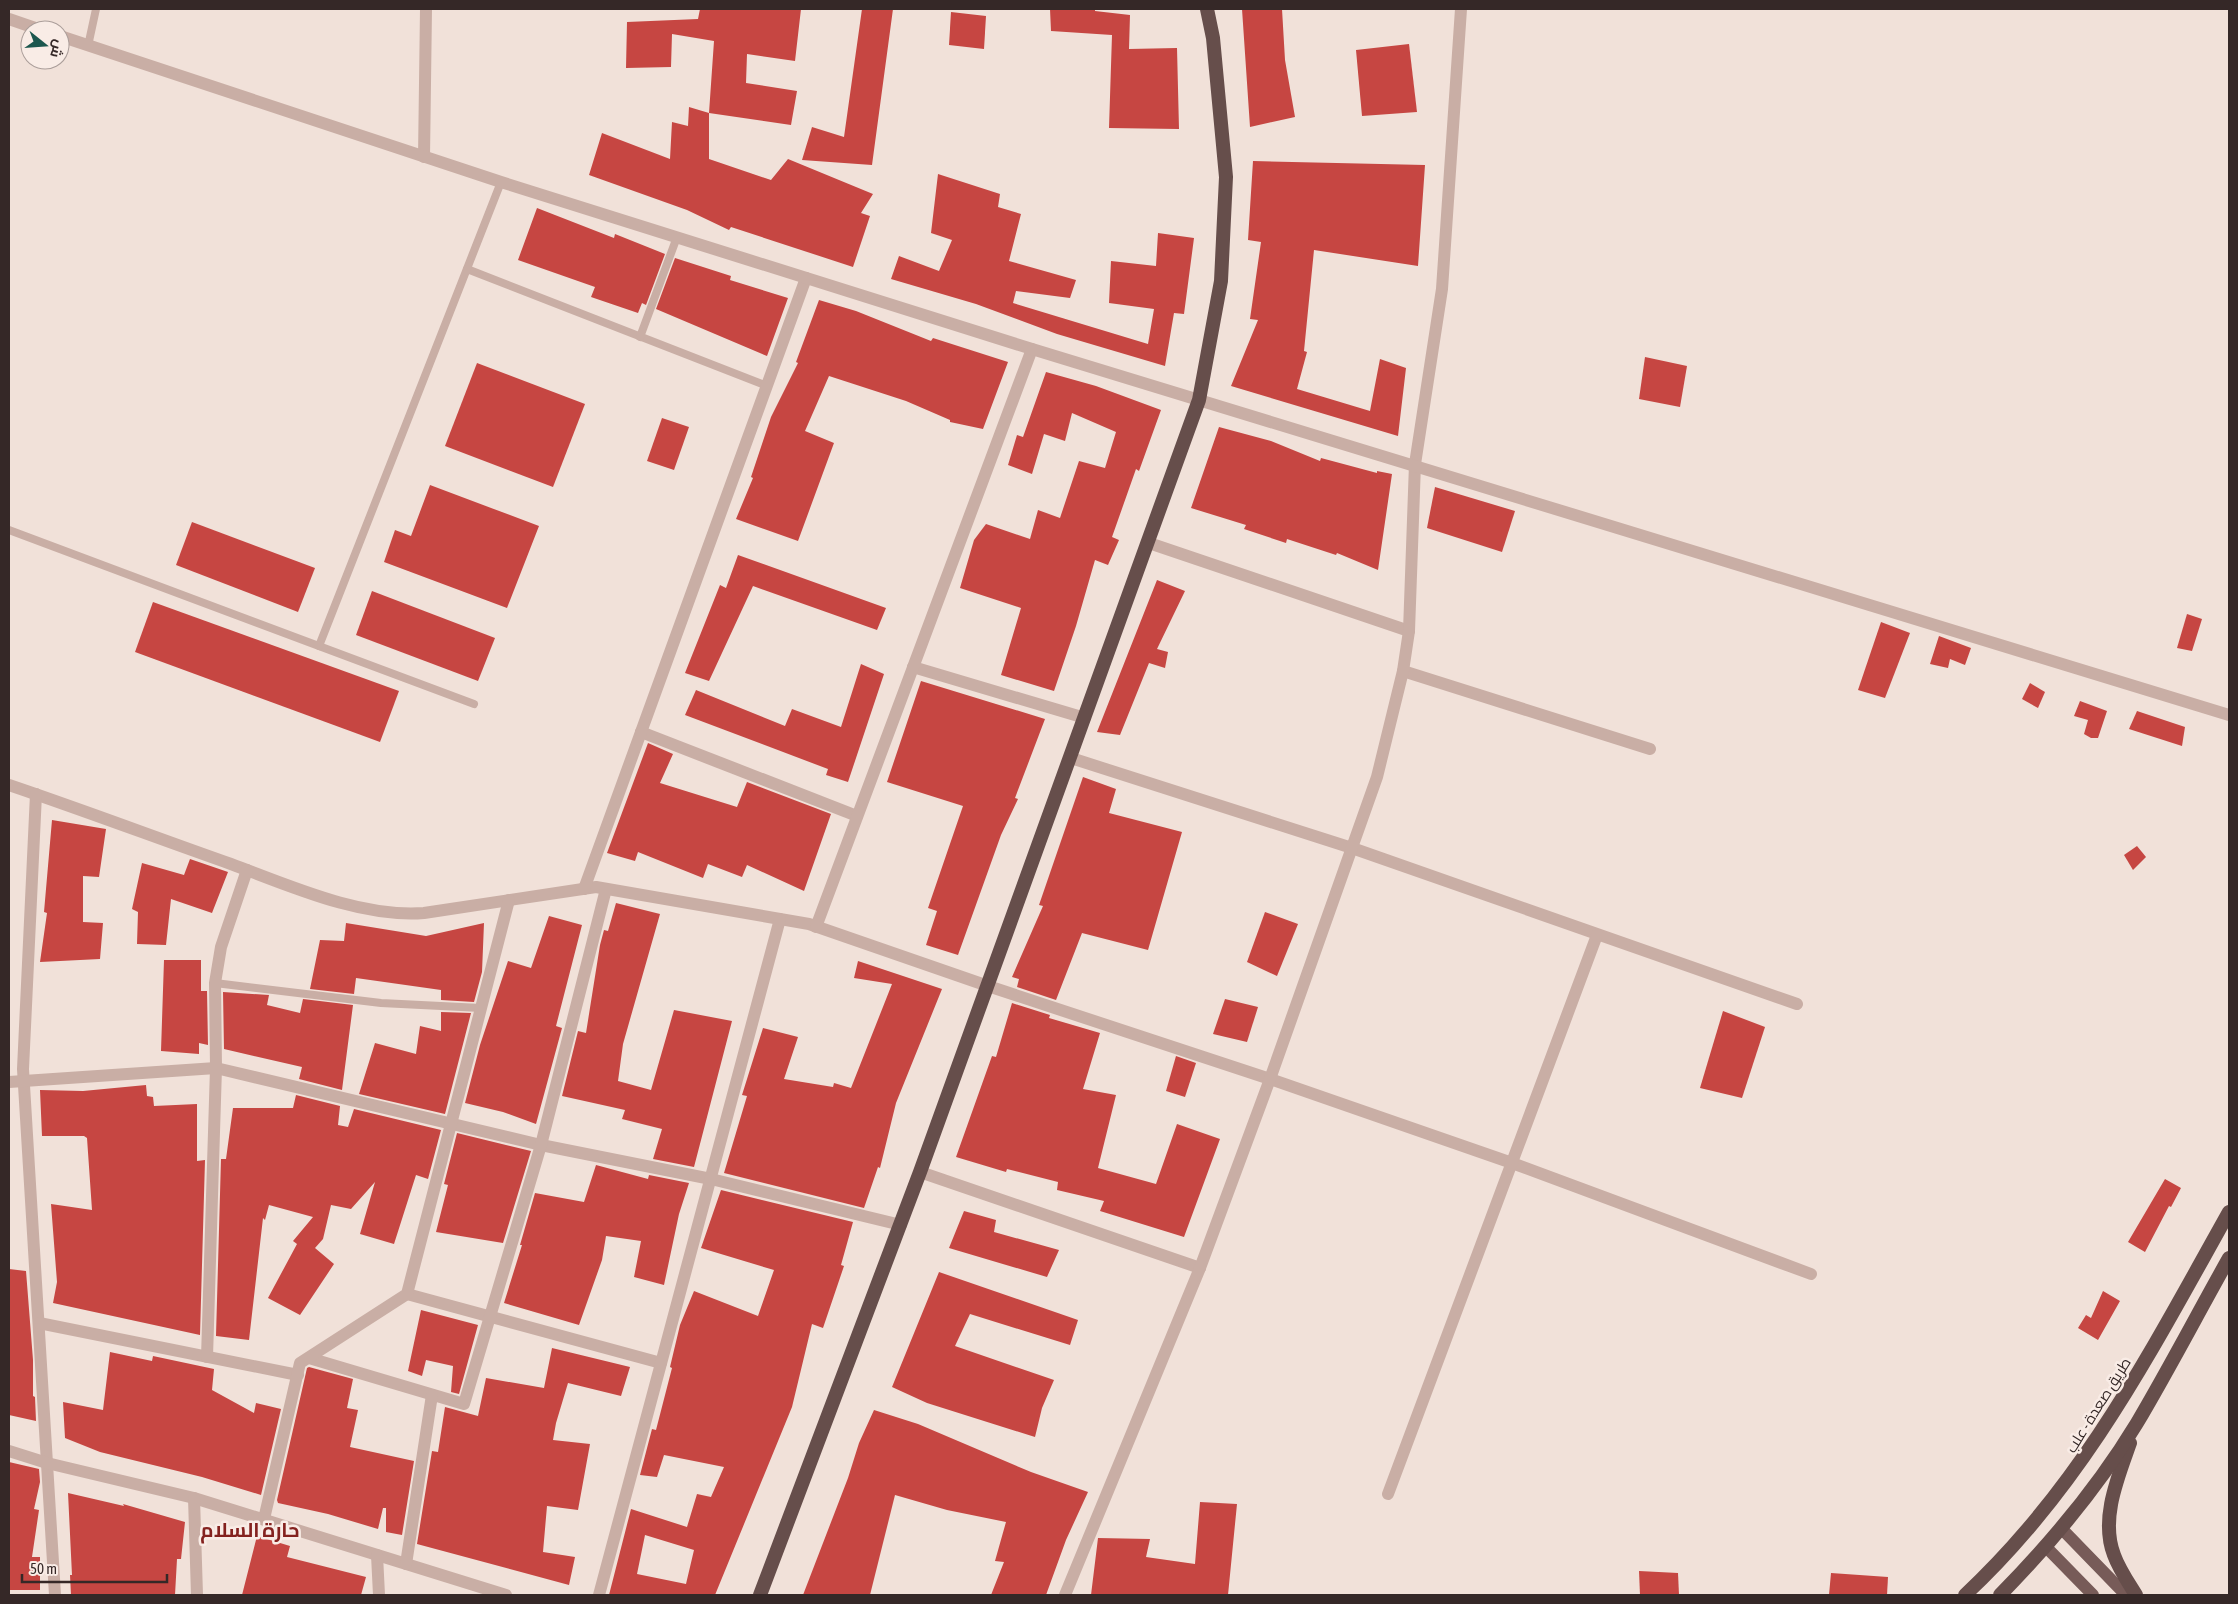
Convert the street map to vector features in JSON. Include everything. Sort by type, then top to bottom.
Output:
[{"type":"highway","points":[[760,1595],[901,1225],[1149,543],[1199,400],[1221,281],[1226,177],[1213,38],[1206,9]]},
{"type":"highway","name":"طريق صعدة - علب","points":[[1965,1595],[2032,1526],[2080,1464],[2123,1399],[2229,1212]]},
{"type":"highway","points":[[2000,1595],[2046,1546],[2100,1478],[2136,1425],[2229,1258]]},
{"type":"highway","points":[[2136,1425],[2111,1503],[2110,1541],[2117,1562],[2136,1595]]},
{"type":"main road","points":[[2061,1528],[2126,1595]]},
{"type":"main road","points":[[2046,1546],[2093,1595]]},
{"type":"street","points":[[424,157],[426,9]]},
{"type":"street","points":[[1065,1595],[1200,1268],[1270,1079],[1377,776],[1403,671],[1409,631],[1415,464],[1442,289],[1461,9]]},
{"type":"street","points":[[70,40],[500,182],[677,238],[1032,349],[1415,464],[2229,715]]},
{"type":"street","points":[[584,889],[806,278]]},
{"type":"street","points":[[816,927],[1032,349]]},
{"type":"street","points":[[1149,543],[1409,631]]},
{"type":"street","points":[[914,667],[1085,718]]},
{"type":"street","points":[[1403,671],[1650,750]]},
{"type":"street","points":[[641,732],[857,816]]},
{"type":"street","points":[[1071,758],[1352,848],[1796,1004]]},
{"type":"street","points":[[9,785],[337,901],[388,913],[424,913],[596,887],[816,927],[1270,1079],[1512,1163],[1812,1274]]},
{"type":"street","points":[[36,794],[24,1081],[55,1595]]},
{"type":"street","points":[[207,1357],[216,1068],[215,983],[221,947],[247,870]]},
{"type":"street","points":[[308,1358],[464,1404],[541,1145],[606,889]]},
{"type":"street","points":[[264,1519],[300,1363],[407,1294],[509,900]]},
{"type":"street","points":[[599,1595],[712,1180],[780,919]]},
{"type":"street","points":[[1388,1494],[1597,935]]},
{"type":"street","points":[[9,1082],[216,1068],[541,1145],[712,1180],[901,1225]]},
{"type":"street","points":[[920,1172],[1200,1268]]},
{"type":"street","points":[[407,1294],[662,1363]]},
{"type":"street","points":[[39,1323],[298,1375]]},
{"type":"street","points":[[406,1564],[432,1395]]},
{"type":"street","points":[[9,1451],[194,1498],[506,1595]]},
{"type":"street","points":[[194,1498],[197,1595]]},
{"type":"street","points":[[377,1555],[379,1595]]},
{"type":"lane","points":[[88,46],[96,9]]},
{"type":"lane","points":[[319,646],[500,182]]},
{"type":"lane","points":[[640,337],[677,238]]},
{"type":"lane","points":[[466,269],[767,386]]},
{"type":"lane","points":[[9,530],[474,704]]},
{"type":"lane","points":[[215,983],[381,1003],[481,1008]]},
{"type":"building","points":[[700,9],[801,9],[795,61],[747,54],[746,83],[797,91],[791,125],[709,113],[714,41],[672,34],[671,67],[626,68],[627,22],[698,19]]},
{"type":"building","points":[[862,9],[893,9],[872,165],[802,160],[812,127],[844,137]]},
{"type":"building","points":[[1050,9],[1095,9],[1095,11],[1130,15],[1129,49],[1177,48],[1179,129],[1109,128],[1112,35],[1051,31]]},
{"type":"building","points":[[1242,9],[1282,9],[1285,60],[1295,117],[1250,127]]},
{"type":"building","points":[[951,12],[986,16],[984,49],[949,45]]},
{"type":"building","points":[[1409,44],[1417,112],[1362,116],[1356,50]]},
{"type":"building","points":[[689,107],[709,113],[709,159],[771,180],[788,159],[873,194],[861,213],[870,216],[853,267],[731,227],[729,230],[687,210],[589,175],[602,133],[670,159],[672,122],[688,126]]},
{"type":"building","points":[[1253,161],[1425,165],[1418,266],[1314,250],[1304,351],[1307,352],[1297,389],[1370,411],[1380,359],[1406,368],[1398,436],[1231,386],[1258,320],[1250,319],[1261,242],[1248,240]]},
{"type":"building","points":[[938,174],[1000,194],[998,207],[1021,214],[1009,261],[1076,280],[1070,298],[1016,291],[1013,303],[1148,344],[1154,309],[1109,303],[1111,261],[1156,266],[1158,233],[1194,238],[1184,314],[1174,313],[1165,366],[1057,334],[976,304],[891,279],[899,256],[939,271],[952,240],[931,233]]},
{"type":"building","points":[[537,208],[614,238],[615,234],[665,254],[646,305],[642,303],[638,313],[591,297],[595,287],[518,260]]},
{"type":"building","points":[[675,258],[731,276],[730,280],[788,298],[767,356],[656,309]]},
{"type":"building","points":[[819,300],[856,311],[931,341],[933,338],[1008,362],[983,429],[950,422],[950,420],[906,401],[829,376],[805,431],[834,443],[798,541],[736,519],[753,478],[751,477],[771,417],[798,363],[796,362]]},
{"type":"building","points":[[1645,357],[1687,366],[1680,407],[1639,399]]},
{"type":"building","points":[[477,363],[585,404],[553,487],[445,446]]},
{"type":"building","points":[[1046,372],[1096,386],[1161,410],[1139,471],[1136,469],[1112,537],[1119,540],[1108,565],[1095,560],[1076,626],[1054,691],[1001,675],[1021,608],[960,588],[974,540],[986,524],[1030,539],[1038,510],[1060,518],[1079,461],[1105,468],[1116,432],[1072,413],[1065,441],[1044,434],[1032,474],[1008,465],[1017,435],[1023,437]]},
{"type":"building","points":[[662,418],[689,427],[674,470],[647,461]]},
{"type":"building","points":[[1219,427],[1271,441],[1320,461],[1321,458],[1377,473],[1377,471],[1392,474],[1378,570],[1337,553],[1336,555],[1287,539],[1286,543],[1244,529],[1246,525],[1191,508]]},
{"type":"building","points":[[430,485],[539,526],[507,608],[384,562],[395,530],[411,536]]},
{"type":"building","points":[[1435,487],[1515,511],[1502,552],[1427,528]]},
{"type":"building","points":[[192,522],[315,568],[298,612],[176,565]]},
{"type":"building","points":[[738,555],[886,608],[877,630],[753,586],[709,681],[685,673],[720,585],[726,588]]},
{"type":"building","points":[[1157,580],[1185,591],[1157,649],[1168,652],[1165,668],[1149,663],[1120,735],[1097,732]]},
{"type":"building","points":[[372,591],[495,638],[478,681],[356,635]]},
{"type":"building","points":[[153,602],[399,691],[380,742],[135,652]]},
{"type":"building","points":[[2187,614],[2202,619],[2192,651],[2177,648]]},
{"type":"building","points":[[1881,622],[1910,633],[1885,698],[1858,690]]},
{"type":"building","points":[[1939,636],[1971,648],[1965,665],[1950,659],[1948,668],[1930,664]]},
{"type":"building","points":[[861,664],[884,674],[848,782],[826,775],[828,769],[685,715],[696,690],[785,726],[792,709],[841,727]]},
{"type":"building","points":[[921,681],[1045,719],[1015,798],[1018,799],[1001,835],[958,955],[926,945],[937,911],[928,908],[963,806],[887,782]]},
{"type":"building","points":[[2030,683],[2045,692],[2038,708],[2022,699]]},
{"type":"building","points":[[2080,701],[2107,711],[2098,738],[2091,738],[2084,734],[2088,720],[2074,716]]},
{"type":"building","points":[[2137,711],[2185,727],[2182,746],[2129,729]]},
{"type":"building","points":[[648,743],[673,754],[660,783],[737,807],[747,782],[831,814],[804,891],[747,865],[742,877],[708,864],[703,878],[638,852],[635,861],[607,853]]},
{"type":"building","points":[[1083,777],[1116,789],[1109,813],[1182,832],[1148,950],[1082,933],[1056,1000],[1017,987],[1019,979],[1012,977],[1043,906],[1039,905]]},
{"type":"building","points":[[52,820],[106,829],[99,877],[83,876],[83,922],[103,923],[100,959],[40,962],[47,913],[44,912]]},
{"type":"building","points":[[2137,846],[2146,857],[2133,870],[2124,855]]},
{"type":"building","points":[[190,859],[228,872],[212,913],[171,899],[166,945],[137,944],[138,912],[132,909],[142,863],[184,875]]},
{"type":"building","points":[[616,903],[660,914],[623,1044],[618,1081],[651,1090],[674,1010],[732,1021],[694,1167],[653,1159],[662,1129],[622,1119],[625,1110],[562,1096],[578,1031],[586,1033],[600,945],[604,930],[608,931]]},
{"type":"building","points":[[1265,912],[1298,924],[1277,976],[1247,962]]},
{"type":"building","points":[[549,916],[582,925],[556,1026],[562,1028],[536,1124],[503,1112],[465,1103],[480,1045],[508,961],[531,968]]},
{"type":"building","points":[[346,923],[426,936],[484,923],[482,972],[474,1002],[441,1000],[441,990],[356,978],[354,994],[310,989],[320,940],[344,941]]},
{"type":"building","points":[[164,960],[201,960],[201,991],[207,991],[208,1045],[199,1043],[199,1054],[161,1051]]},
{"type":"building","points":[[858,961],[942,989],[896,1103],[880,1168],[878,1167],[864,1208],[724,1173],[747,1096],[742,1095],[763,1028],[798,1037],[784,1079],[833,1087],[834,1083],[851,1088],[892,984],[854,978]]},
{"type":"building","points":[[223,992],[269,995],[267,1005],[300,1013],[303,999],[353,1005],[342,1090],[299,1079],[302,1067],[224,1049]]},
{"type":"building","points":[[1225,999],[1258,1007],[1247,1042],[1213,1034]]},
{"type":"building","points":[[1012,1003],[1050,1015],[1049,1018],[1100,1033],[1083,1089],[1116,1095],[1098,1168],[1156,1184],[1177,1124],[1220,1139],[1184,1237],[1100,1211],[1104,1201],[1057,1190],[1058,1182],[1007,1169],[1006,1172],[956,1157],[992,1056],[996,1057]]},
{"type":"building","points":[[1723,1011],[1765,1027],[1742,1098],[1700,1088]]},
{"type":"building","points":[[441,1012],[471,1013],[445,1114],[359,1094],[375,1043],[416,1054],[420,1026],[441,1031]]},
{"type":"building","points":[[1176,1056],[1196,1063],[1185,1097],[1166,1091]]},
{"type":"building","points":[[146,1085],[147,1096],[153,1097],[154,1106],[197,1104],[197,1161],[205,1160],[200,1335],[53,1303],[57,1282],[51,1204],[92,1210],[87,1138],[84,1136],[42,1136],[40,1090],[83,1091]]},
{"type":"building","points":[[296,1095],[340,1106],[338,1125],[348,1127],[354,1109],[441,1130],[428,1179],[416,1175],[394,1244],[360,1234],[375,1182],[351,1209],[331,1205],[323,1239],[315,1248],[334,1264],[300,1315],[268,1298],[297,1244],[293,1241],[313,1217],[269,1205],[265,1220],[263,1218],[249,1340],[216,1336],[221,1159],[226,1159],[233,1108],[293,1108]]},
{"type":"building","points":[[457,1133],[531,1151],[503,1243],[436,1232],[448,1185],[444,1184]]},
{"type":"building","points":[[596,1165],[648,1179],[649,1175],[689,1183],[679,1214],[664,1285],[634,1277],[641,1241],[606,1236],[602,1260],[579,1325],[504,1303],[522,1245],[520,1245],[535,1193],[584,1202]]},
{"type":"building","points":[[2165,1179],[2181,1188],[2171,1207],[2169,1206],[2145,1252],[2128,1242]]},
{"type":"building","points":[[721,1190],[853,1222],[841,1265],[844,1266],[823,1328],[812,1324],[792,1407],[715,1595],[609,1595],[631,1509],[687,1527],[697,1494],[711,1497],[724,1467],[664,1455],[657,1477],[640,1475],[652,1429],[656,1430],[672,1368],[670,1367],[680,1325],[694,1291],[758,1316],[774,1270],[701,1248]],"holes":[[[645,1535],[694,1550],[686,1584],[637,1574]]]},
{"type":"building","points":[[964,1211],[996,1220],[994,1232],[1059,1250],[1047,1277],[949,1248]]},
{"type":"building","points":[[9,1269],[26,1271],[36,1421],[9,1415]]},
{"type":"building","points":[[939,1272],[1078,1320],[1070,1345],[970,1314],[955,1346],[1054,1380],[1042,1408],[1035,1437],[927,1403],[892,1387]]},
{"type":"building","points":[[2103,1291],[2120,1301],[2098,1340],[2078,1328],[2086,1315],[2091,1318]]},
{"type":"building","points":[[421,1310],[478,1325],[459,1394],[451,1392],[453,1366],[426,1360],[422,1376],[408,1371]]},
{"type":"building","points":[[552,1348],[630,1367],[621,1396],[568,1383],[556,1423],[553,1440],[590,1444],[578,1510],[547,1506],[543,1552],[575,1557],[569,1585],[417,1544],[432,1451],[438,1452],[445,1407],[478,1416],[486,1378],[544,1388]]},
{"type":"building","points":[[110,1352],[152,1361],[153,1356],[214,1369],[212,1390],[254,1413],[256,1403],[281,1409],[261,1495],[202,1477],[100,1452],[65,1438],[63,1402],[103,1410]]},
{"type":"building","points":[[307,1368],[353,1379],[347,1408],[358,1410],[350,1447],[414,1461],[402,1535],[386,1532],[386,1508],[383,1508],[378,1529],[328,1514],[278,1503],[277,1500]]},
{"type":"building","points":[[874,1410],[918,1424],[1031,1472],[1088,1492],[1066,1540],[1046,1595],[991,1595],[1004,1562],[995,1561],[1006,1522],[947,1510],[895,1495],[870,1595],[803,1595],[848,1478],[859,1443]]},
{"type":"building","points":[[9,1462],[39,1469],[40,1482],[34,1509],[39,1510],[32,1557],[40,1557],[40,1590],[9,1590]]},
{"type":"building","points":[[68,1493],[124,1506],[123,1504],[185,1522],[181,1559],[177,1559],[175,1595],[71,1595],[70,1575],[72,1575]]},
{"type":"building","points":[[1200,1502],[1237,1504],[1228,1595],[1091,1595],[1098,1538],[1150,1539],[1146,1557],[1195,1564]]},
{"type":"building","points":[[257,1536],[290,1546],[287,1557],[366,1577],[361,1595],[242,1595]]},
{"type":"building","points":[[1639,1571],[1678,1573],[1679,1595],[1640,1595]]},
{"type":"building","points":[[1831,1573],[1888,1577],[1887,1595],[1829,1595]]},
{"type":"district","name":"حارة السلام","points":[[250,1529]]}]
